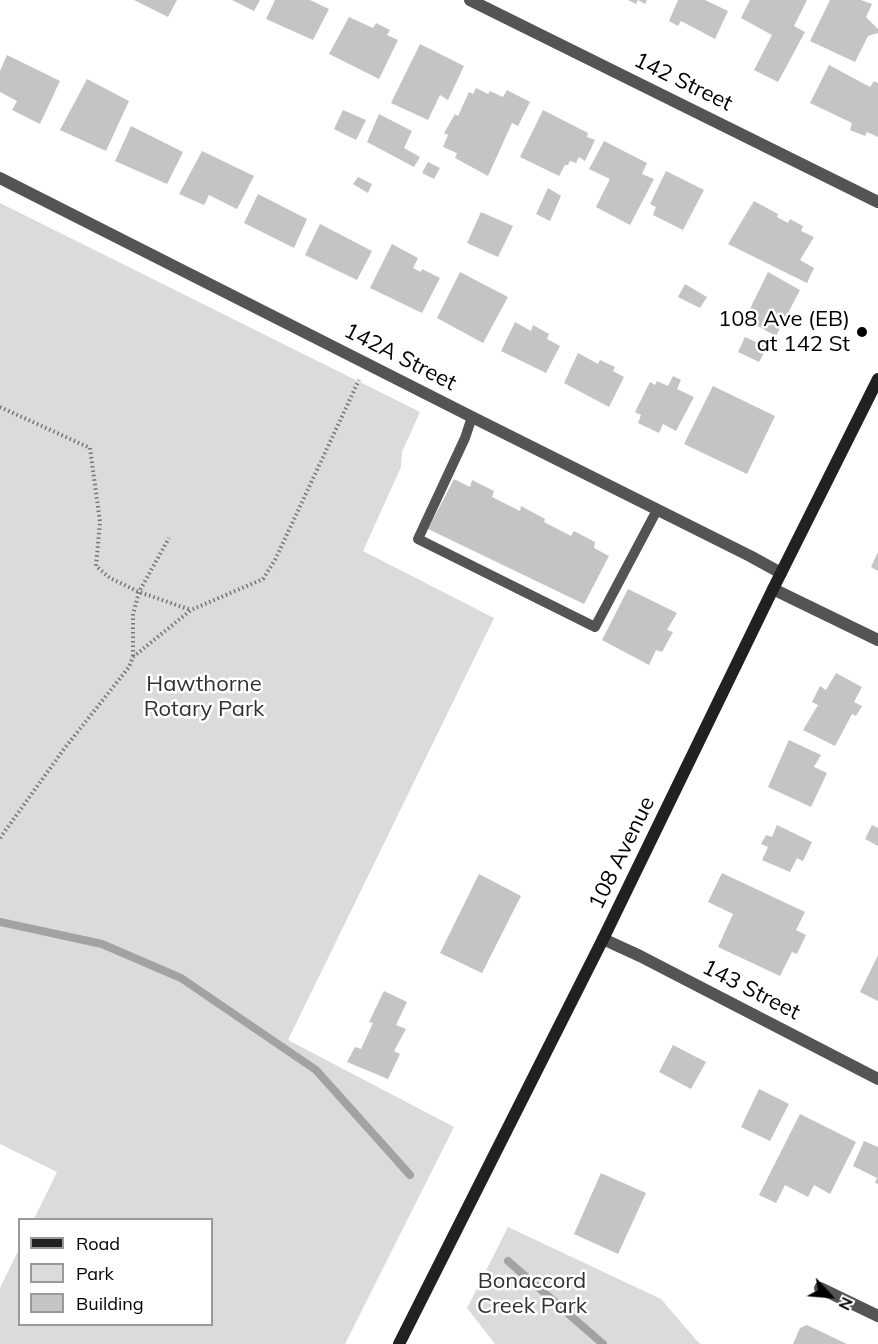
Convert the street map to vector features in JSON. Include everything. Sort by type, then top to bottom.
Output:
[{"type":"main road","name":"108 Avenue","points":[[399,1344],[603,939],[878,379]]},
{"type":"street","name":"142 Street","points":[[470,0],[878,202]]},
{"type":"street","name":"142A Street","points":[[0,178],[781,573]]},
{"type":"street","points":[[773,589],[878,640]]},
{"type":"street","name":"143 Street","points":[[603,939],[878,1079]]},
{"type":"street","points":[[820,1288],[878,1316]]},
{"type":"lane","points":[[472,417],[465,438],[418,539],[596,627],[657,510]]},
{"type":"path","points":[[133,657],[191,610],[263,579],[275,560],[367,364]]},
{"type":"path","points":[[0,407],[90,448],[100,522],[96,566],[110,578],[139,592],[191,610]]},
{"type":"path","points":[[0,838],[64,749],[129,667],[133,657],[133,615],[139,592],[169,538]]},
{"type":"green space","name":"Hawthorne Rotary Park","points":[[0,203],[420,412],[402,452],[401,467],[363,551],[494,618],[288,1040],[454,1127],[345,1344],[0,1344],[0,1288],[18,1251],[18,1326],[213,1326],[213,1218],[34,1218],[57,1172],[0,1144]]},
{"type":"green space","name":"Bonaccord Creek Park","points":[[508,1227],[661,1299],[701,1344],[495,1344],[467,1308]]},
{"type":"building","points":[[134,0],[177,0],[168,17]]},
{"type":"building","points":[[232,0],[260,0],[254,11]]},
{"type":"building","points":[[275,0],[310,0],[329,9],[313,40],[266,19]]},
{"type":"building","points":[[678,0],[705,0],[728,11],[715,39],[681,21],[678,26],[669,21]]},
{"type":"building","points":[[750,0],[807,0],[794,26],[805,32],[778,82],[754,70],[772,35],[741,18]]},
{"type":"building","points":[[830,0],[861,0],[872,4],[866,17],[878,29],[878,33],[868,36],[855,62],[810,41]]},
{"type":"building","points":[[349,17],[373,28],[376,23],[390,30],[387,35],[398,40],[379,79],[329,54]]},
{"type":"building","points":[[420,44],[464,66],[448,100],[440,95],[428,120],[391,103]]},
{"type":"building","points":[[7,55],[60,81],[40,124],[12,110],[17,101],[0,92],[0,71]]},
{"type":"building","points":[[829,65],[870,87],[874,81],[878,83],[878,137],[867,132],[865,136],[850,130],[852,123],[810,103]]},
{"type":"building","points":[[87,79],[129,101],[106,151],[60,130]]},
{"type":"building","points":[[476,88],[488,94],[490,91],[503,97],[507,90],[530,102],[518,126],[512,123],[488,176],[455,158],[457,153],[443,147],[448,135],[444,133],[455,114],[458,116],[469,92],[473,94]]},
{"type":"building","points":[[343,110],[366,120],[356,140],[334,129]]},
{"type":"building","points":[[543,110],[588,133],[587,137],[595,140],[585,161],[579,157],[576,163],[570,161],[559,176],[520,157]]},
{"type":"building","points":[[379,114],[412,131],[404,148],[420,157],[414,167],[367,142]]},
{"type":"building","points":[[131,126],[183,152],[167,184],[115,161]]},
{"type":"building","points":[[604,141],[647,163],[642,174],[654,179],[630,225],[596,207],[610,179],[589,169]]},
{"type":"building","points":[[202,151],[254,176],[237,209],[209,195],[204,205],[179,194]]},
{"type":"building","points":[[428,162],[440,168],[434,179],[422,173]]},
{"type":"building","points":[[666,171],[704,190],[683,230],[653,215],[656,207],[650,204]]},
{"type":"building","points":[[358,177],[372,184],[368,193],[353,184]]},
{"type":"building","points":[[548,188],[561,196],[550,221],[536,214]]},
{"type":"building","points":[[258,194],[307,219],[294,248],[244,223]]},
{"type":"building","points":[[754,201],[778,214],[777,217],[788,223],[790,219],[803,226],[801,231],[814,237],[800,260],[814,268],[807,283],[728,244]]},
{"type":"building","points":[[481,212],[513,226],[498,257],[467,243]]},
{"type":"building","points":[[320,224],[372,251],[357,280],[305,255]]},
{"type":"building","points":[[392,244],[418,258],[413,268],[421,272],[422,269],[440,278],[422,313],[370,288]]},
{"type":"building","points":[[460,272],[508,297],[483,343],[437,318]]},
{"type":"building","points":[[768,272],[800,290],[776,336],[745,319]]},
{"type":"building","points":[[685,284],[707,297],[700,308],[678,297]]},
{"type":"building","points":[[515,322],[531,331],[533,325],[549,334],[547,339],[560,346],[546,373],[501,351]]},
{"type":"building","points":[[745,337],[767,347],[759,362],[738,352]]},
{"type":"building","points":[[578,353],[598,364],[600,360],[615,367],[613,371],[624,377],[609,407],[564,383]]},
{"type":"building","points":[[673,376],[681,380],[677,389],[694,397],[676,431],[663,424],[659,433],[638,423],[641,415],[635,412],[650,382],[655,385],[657,381],[668,386]]},
{"type":"building","points":[[713,386],[775,416],[747,474],[684,444]]},
{"type":"building","points":[[454,479],[470,487],[472,480],[494,491],[492,497],[520,511],[521,506],[545,519],[544,522],[571,536],[574,531],[595,542],[594,548],[609,556],[584,604],[428,529]]},
{"type":"building","points":[[878,552],[878,571],[871,567]]},
{"type":"building","points":[[628,589],[677,613],[667,630],[673,632],[662,652],[656,650],[649,665],[602,640]]},
{"type":"building","points":[[836,673],[862,687],[854,702],[862,706],[856,716],[852,714],[835,746],[803,730],[818,705],[812,702],[820,686],[826,690]]},
{"type":"building","points":[[789,740],[821,755],[814,767],[827,773],[811,807],[768,787]]},
{"type":"building","points":[[777,825],[812,842],[803,861],[797,858],[790,872],[762,860],[768,847],[761,844],[766,835],[772,837]]},
{"type":"building","points":[[872,825],[878,828],[878,846],[865,839]]},
{"type":"building","points":[[722,873],[805,912],[796,930],[806,935],[797,954],[792,952],[780,976],[718,947],[733,914],[708,902]]},
{"type":"building","points":[[479,874],[521,896],[482,973],[440,953]]},
{"type":"building","points":[[878,955],[878,1001],[860,992]]},
{"type":"building","points":[[384,991],[407,1002],[396,1025],[406,1029],[394,1051],[400,1054],[388,1079],[347,1062],[355,1047],[361,1049],[373,1023],[369,1022]]},
{"type":"building","points":[[673,1045],[706,1062],[691,1089],[659,1072]]},
{"type":"building","points":[[759,1089],[789,1104],[770,1141],[741,1127]]},
{"type":"building","points":[[800,1114],[856,1142],[830,1194],[814,1185],[808,1197],[785,1185],[776,1203],[759,1195]]},
{"type":"building","points":[[864,1141],[878,1147],[878,1184],[875,1183],[877,1178],[853,1166]]},
{"type":"building","points":[[601,1173],[646,1193],[618,1254],[574,1234]]},
{"type":"building","points":[[807,1325],[847,1344],[793,1344],[800,1328]]},
{"type":"waterway","points":[[0,922],[102,944],[181,978],[316,1070],[410,1175]]},
{"type":"waterway","points":[[508,1261],[603,1344]]},
{"type":"place","name":"108 Ave (EB) at 142 St","points":[[862,332]]}]
